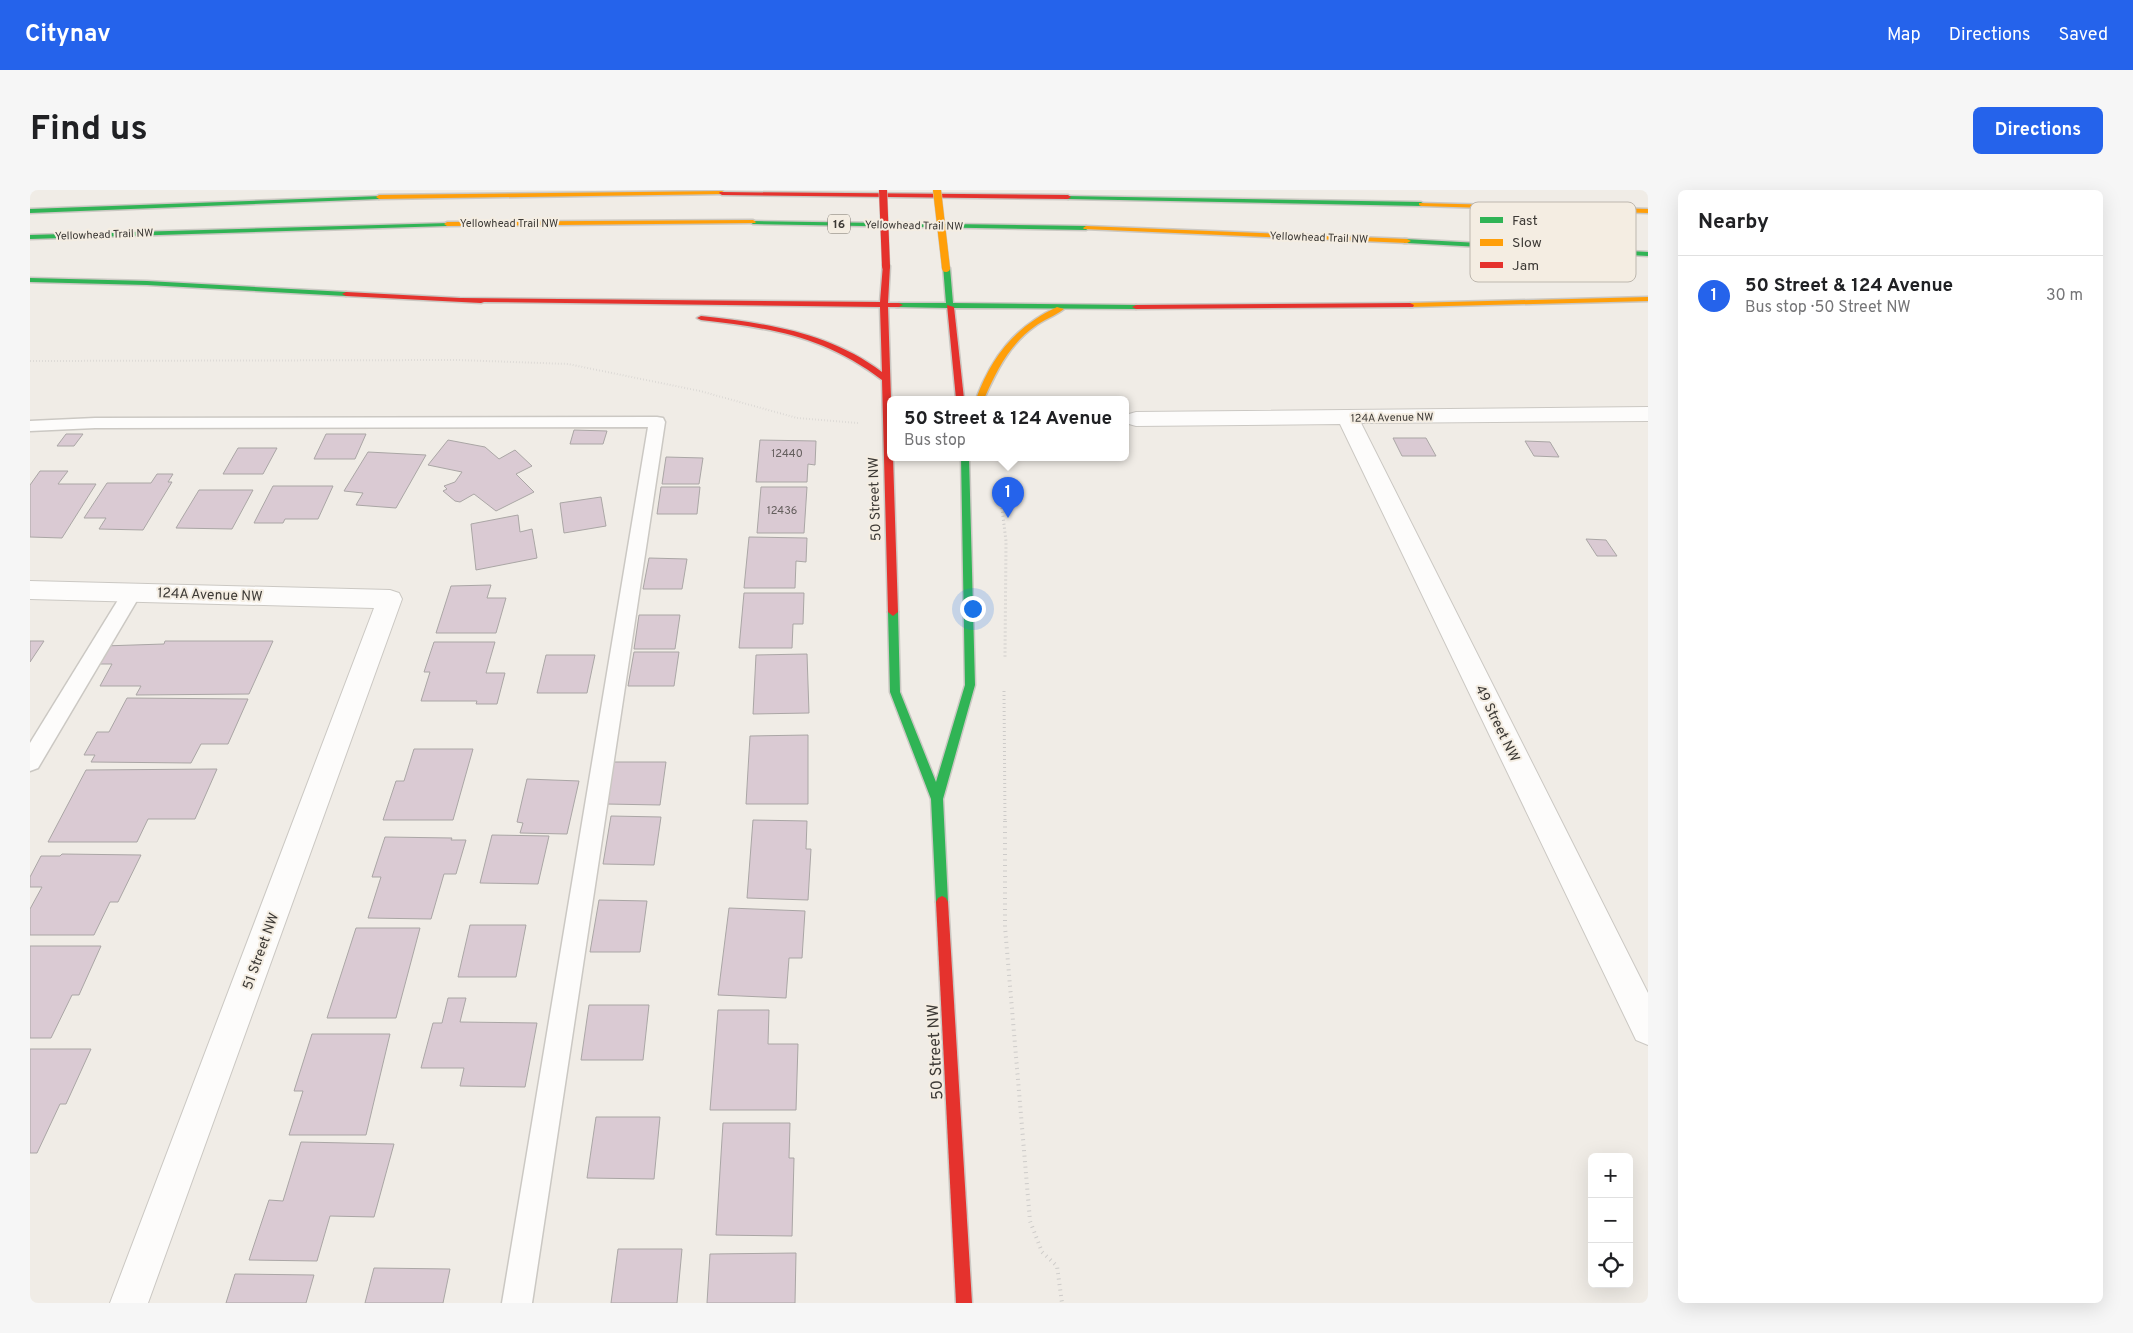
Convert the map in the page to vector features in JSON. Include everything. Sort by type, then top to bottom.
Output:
[{"type":"main road","name":"50 Street NW","points":[[883,190],[886,266],[884,306],[887,413]]},
{"type":"main road","points":[[937,190],[960,396]]},
{"type":"main road","name":"Yellowhead Trail NW","points":[[30,211],[361,198],[598,193],[1062,197],[1470,205]]},
{"type":"main road","name":"Yellowhead Trail NW","points":[[30,237],[306,226],[485,223],[1022,226],[1470,244]]},
{"type":"main road","points":[[30,280],[147,283],[463,299],[655,314]]},
{"type":"main road","points":[[463,299],[1068,307],[1414,304],[1648,299]]},
{"type":"main road","points":[[981,396],[993,366],[1023,327],[1045,315],[1068,307]]},
{"type":"main road","points":[[690,317],[745,324],[823,341],[861,356],[886,378]]},
{"type":"main road","name":"50 Street NW","points":[[888,461],[895,692],[937,799],[964,1303]]},
{"type":"main road","name":"50 Street NW","points":[[937,799],[970,685],[965,461]]},
{"type":"street","name":"124A Avenue NW","points":[[1136,419],[1648,414]]},
{"type":"street","name":"49 Street NW","points":[[1347,417],[1648,1028]]},
{"type":"street","name":"124A Avenue NW","points":[[30,590],[390,599]]},
{"type":"street","name":"51 Street NW","points":[[129,1303],[390,599]]},
{"type":"lane","points":[[30,426],[95,423],[657,422],[517,1303]]},
{"type":"lane","points":[[30,762],[133,592]]},
{"type":"path","points":[[30,361],[458,360],[568,364],[610,371],[700,391],[797,418],[863,423]]},
{"type":"path","points":[[998,476],[1006,541],[1005,664]]},
{"type":"path","points":[[1004,683],[1006,927],[1025,1170],[1030,1221],[1042,1252],[1057,1266],[1062,1303]]},
{"type":"building","points":[[574,430],[607,431],[603,444],[570,444]]},
{"type":"building","points":[[66,434],[83,434],[74,446],[57,446]]},
{"type":"building","points":[[326,434],[366,434],[355,459],[314,459]]},
{"type":"building","points":[[1393,438],[1426,438],[1436,456],[1402,456]]},
{"type":"building","points":[[448,440],[485,447],[499,459],[515,450],[532,466],[516,474],[534,492],[496,511],[474,494],[460,502],[455,501],[443,491],[447,489],[444,486],[455,482],[462,472],[428,465]]},
{"type":"building","points":[[760,440],[816,441],[815,465],[808,464],[807,482],[756,482]]},
{"type":"building","points":[[1525,441],[1550,442],[1559,457],[1534,456]]},
{"type":"building","points":[[238,448],[277,448],[263,474],[223,474]]},
{"type":"building","points":[[368,452],[426,455],[396,508],[356,505],[363,493],[344,491]]},
{"type":"building","points":[[666,457],[703,458],[699,484],[662,484]]},
{"type":"building","points":[[40,471],[68,471],[58,484],[96,484],[62,538],[30,537],[30,485]]},
{"type":"building","points":[[157,474],[173,474],[168,482],[172,482],[143,530],[99,529],[106,518],[84,518],[107,483],[151,483]]},
{"type":"building","points":[[273,486],[333,486],[318,519],[285,519],[283,523],[254,523]]},
{"type":"building","points":[[661,487],[700,487],[697,514],[657,514]]},
{"type":"building","points":[[761,487],[807,487],[804,533],[757,533]]},
{"type":"building","points":[[199,490],[253,490],[232,529],[176,528]]},
{"type":"building","points":[[601,497],[606,526],[564,533],[560,503]]},
{"type":"building","points":[[518,515],[520,532],[532,529],[537,558],[476,570],[471,524]]},
{"type":"building","points":[[749,537],[807,538],[806,562],[796,561],[795,588],[744,588]]},
{"type":"building","points":[[1586,539],[1606,540],[1617,556],[1597,556]]},
{"type":"building","points":[[649,558],[687,559],[682,589],[643,589]]},
{"type":"building","points":[[491,585],[487,598],[506,598],[496,633],[436,633],[451,586]]},
{"type":"building","points":[[744,593],[804,593],[803,624],[793,624],[792,648],[739,648]]},
{"type":"building","points":[[639,615],[680,615],[675,649],[634,649]]},
{"type":"building","points":[[30,641],[44,641],[30,662]]},
{"type":"building","points":[[165,641],[273,641],[249,694],[136,695],[141,686],[100,686],[112,664],[93,664],[103,646],[164,644]]},
{"type":"building","points":[[434,642],[495,642],[486,673],[505,673],[497,704],[476,704],[477,701],[421,701],[430,672],[424,672]]},
{"type":"building","points":[[634,652],[679,652],[674,686],[628,686]]},
{"type":"building","points":[[807,654],[809,713],[753,714],[756,655]]},
{"type":"building","points":[[546,655],[595,655],[587,693],[537,693]]},
{"type":"building","points":[[127,698],[248,699],[228,744],[201,744],[191,763],[91,762],[95,755],[84,755],[97,732],[109,732]]},
{"type":"building","points":[[808,735],[808,804],[746,804],[750,736]]},
{"type":"building","points":[[414,749],[473,749],[453,820],[383,820],[396,781],[404,781]]},
{"type":"building","points":[[614,762],[666,762],[660,805],[606,804]]},
{"type":"building","points":[[217,769],[195,819],[148,819],[137,842],[48,842],[86,770]]},
{"type":"building","points":[[527,779],[579,781],[567,834],[520,833],[523,823],[517,822]]},
{"type":"building","points":[[611,816],[661,817],[654,865],[603,864]]},
{"type":"building","points":[[753,820],[807,821],[806,849],[811,849],[808,900],[747,898]]},
{"type":"building","points":[[492,835],[549,836],[538,884],[480,883]]},
{"type":"building","points":[[385,837],[466,840],[456,874],[444,874],[431,919],[368,918],[381,877],[372,877]]},
{"type":"building","points":[[62,854],[141,855],[118,902],[110,902],[94,935],[30,935],[30,909],[42,887],[30,887],[30,877],[41,856],[60,856]]},
{"type":"building","points":[[599,900],[647,901],[640,952],[590,952]]},
{"type":"building","points":[[729,908],[805,911],[802,958],[789,958],[786,998],[718,995]]},
{"type":"building","points":[[470,925],[526,925],[516,977],[458,977]]},
{"type":"building","points":[[356,928],[420,928],[396,1018],[327,1018]]},
{"type":"building","points":[[30,946],[101,946],[79,995],[72,995],[51,1038],[30,1038]]},
{"type":"building","points":[[448,998],[466,998],[460,1022],[537,1023],[525,1087],[460,1086],[464,1068],[421,1068],[433,1023],[442,1023]]},
{"type":"building","points":[[589,1005],[649,1005],[643,1060],[581,1060]]},
{"type":"building","points":[[718,1010],[769,1010],[768,1044],[798,1044],[796,1110],[710,1110]]},
{"type":"building","points":[[312,1034],[390,1034],[366,1135],[289,1135],[303,1091],[294,1091]]},
{"type":"building","points":[[30,1049],[91,1049],[66,1104],[60,1104],[37,1153],[30,1153]]},
{"type":"building","points":[[596,1117],[660,1117],[654,1179],[587,1178]]},
{"type":"building","points":[[723,1123],[790,1123],[789,1158],[794,1158],[792,1236],[716,1235]]},
{"type":"building","points":[[301,1142],[394,1144],[374,1217],[330,1216],[317,1261],[249,1260],[269,1200],[283,1201]]},
{"type":"building","points":[[618,1249],[682,1249],[677,1303],[611,1303]]},
{"type":"building","points":[[796,1253],[795,1303],[707,1303],[710,1254]]},
{"type":"building","points":[[374,1268],[450,1269],[443,1303],[365,1303]]},
{"type":"building","points":[[235,1274],[314,1275],[306,1303],[226,1303]]},
{"type":"traffic: fast","points":[[30,211],[379,197]]},
{"type":"traffic: fast","points":[[1068,197],[1421,204]]},
{"type":"traffic: fast","points":[[753,222],[1086,228]]},
{"type":"traffic: fast","points":[[30,237],[447,224]]},
{"type":"traffic: fast","points":[[1407,241],[1470,244]]},
{"type":"traffic: fast","points":[[1636,253],[1648,254]]},
{"type":"traffic: fast","points":[[946,268],[950,307]]},
{"type":"traffic: fast","points":[[30,280],[147,283],[346,294]]},
{"type":"traffic: fast","points":[[899,305],[1136,307]]},
{"type":"traffic: fast","points":[[937,799],[970,685],[965,461]]},
{"type":"traffic: fast","points":[[893,612],[895,692],[937,799],[942,902]]},
{"type":"traffic: slow","points":[[937,190],[946,268]]},
{"type":"traffic: slow","points":[[379,197],[722,193]]},
{"type":"traffic: slow","points":[[1421,204],[1470,206]]},
{"type":"traffic: slow","points":[[1636,211],[1648,211]]},
{"type":"traffic: slow","points":[[447,224],[753,222]]},
{"type":"traffic: slow","points":[[1086,228],[1407,241]]},
{"type":"traffic: slow","points":[[1410,305],[1648,299]]},
{"type":"traffic: slow","points":[[981,396],[1001,356],[1010,345],[1031,325],[1060,309]]},
{"type":"traffic: jam","points":[[883,190],[886,266]]},
{"type":"traffic: jam","points":[[722,193],[1068,197]]},
{"type":"traffic: jam","points":[[884,306],[886,266]]},
{"type":"traffic: jam","points":[[346,294],[481,301]]},
{"type":"traffic: jam","points":[[463,299],[899,305]]},
{"type":"traffic: jam","points":[[1136,307],[1410,305]]},
{"type":"traffic: jam","points":[[884,306],[887,408]]},
{"type":"traffic: jam","points":[[950,307],[960,396]]},
{"type":"traffic: jam","points":[[701,318],[775,328],[821,341],[865,363],[885,378]]},
{"type":"traffic: jam","points":[[889,461],[893,612]]},
{"type":"traffic: jam","points":[[942,902],[964,1303]]},
{"type":"place","name":"50 Street & 124 Avenue","points":[[1008,518]]}]
